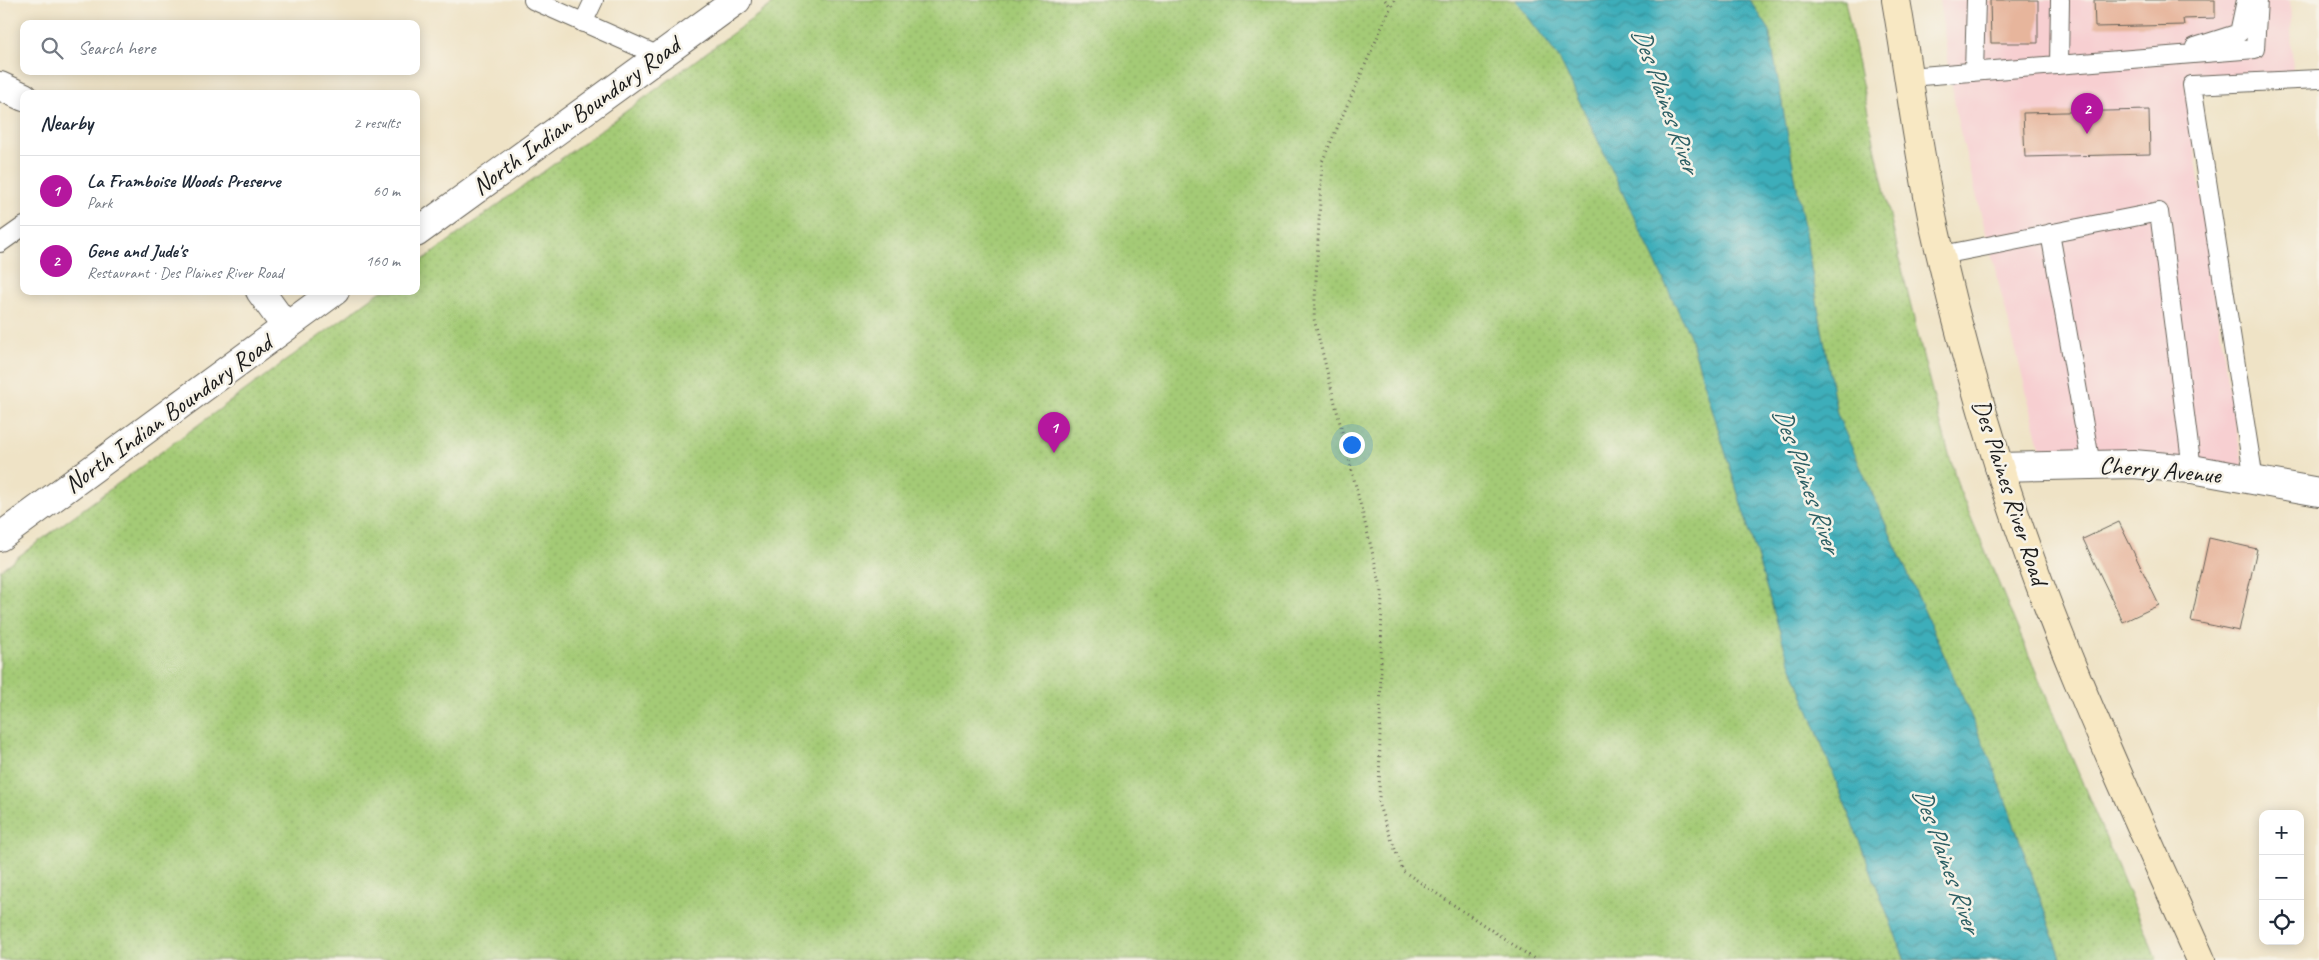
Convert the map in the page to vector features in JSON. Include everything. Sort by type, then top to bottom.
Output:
[{"type":"main road","name":"Des Plaines River Road","points":[[1896,0],[1934,225],[1967,356],[1999,466],[2027,550],[2073,672],[2201,960]]},
{"type":"street","name":"North Indian Boundary Road","points":[[420,229],[737,0]]},
{"type":"street","points":[[0,86],[20,95]]},
{"type":"street","points":[[263,295],[286,327]]},
{"type":"street","name":"North Indian Boundary Road","points":[[0,537],[330,295]]},
{"type":"street","name":"Cherry Avenue","points":[[1999,466],[2133,464],[2192,469],[2319,492]]},
{"type":"lane","points":[[533,0],[659,56]]},
{"type":"lane","points":[[583,22],[594,0]]},
{"type":"lane","points":[[1974,72],[1976,0]]},
{"type":"lane","points":[[2059,65],[2060,0]]},
{"type":"lane","points":[[2166,56],[2239,32],[2246,0]]},
{"type":"lane","points":[[1909,77],[2255,49],[2258,0]]},
{"type":"lane","points":[[2254,480],[2192,85],[2319,79]]},
{"type":"lane","points":[[1942,255],[2159,212],[2192,469]]},
{"type":"lane","points":[[0,244],[20,229]]},
{"type":"lane","points":[[2050,233],[2090,464]]},
{"type":"path","points":[[1385,0],[1391,7]]},
{"type":"path","points":[[1394,0],[1322,162],[1314,319],[1382,591],[1380,806],[1403,871],[1536,960]]},
{"type":"shaded area","points":[[1939,0],[2290,0],[2293,75],[2185,81],[2227,377],[2244,471],[2042,454],[1957,119]]},
{"type":"green space","points":[[778,0],[1845,0],[1883,184],[1911,307],[1959,489],[2157,960],[0,960],[0,570],[376,295],[420,295],[420,262]]},
{"type":"water","name":"Des Plaines River","points":[[1515,0],[1750,0],[1769,29],[1837,414],[1995,770],[2062,960],[1905,960],[1786,652],[1690,336],[1559,58]]},
{"type":"building","points":[[1990,0],[2038,0],[2038,43],[1991,43]]},
{"type":"building","points":[[2094,0],[2215,0],[2215,18],[2183,19],[2184,25],[2095,27]]},
{"type":"building","points":[[2149,110],[2150,154],[2025,157],[2023,113]]},
{"type":"building","points":[[2119,522],[2159,605],[2123,622],[2083,539]]},
{"type":"building","points":[[2209,538],[2257,549],[2239,631],[2191,621]]},
{"type":"place","name":"Gene and Jude's","points":[[2087,134]]},
{"type":"place","name":"La Framboise Woods Preserve","points":[[1054,453]]}]
